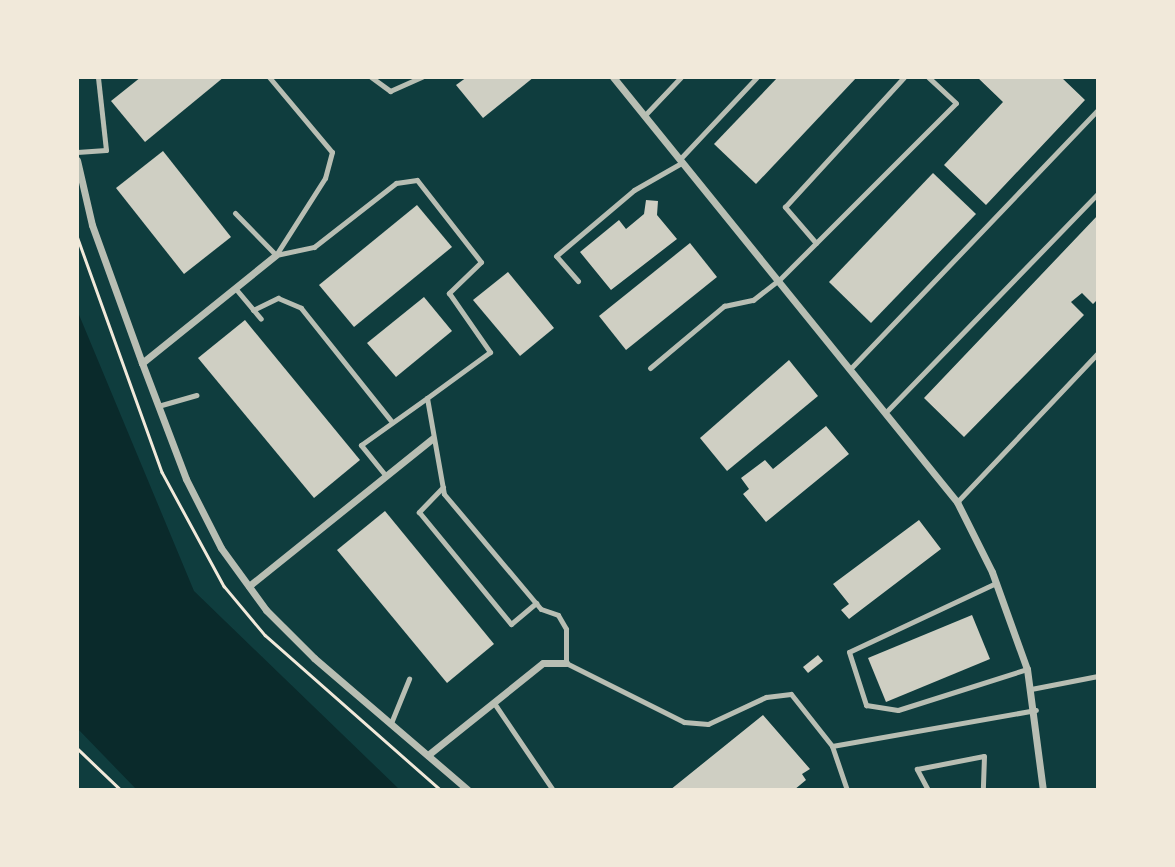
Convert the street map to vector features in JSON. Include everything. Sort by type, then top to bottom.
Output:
[{"type":"street","points":[[613,77],[888,410],[957,502],[996,583],[1027,669],[1036,710],[1043,790]]},
{"type":"street","points":[[77,160],[92,225],[186,479],[249,586],[314,658],[468,790]]},
{"type":"street","points":[[142,363],[276,255]]},
{"type":"street","points":[[249,586],[432,439]]},
{"type":"street","points":[[428,755],[544,663],[566,663]]},
{"type":"lane","points":[[77,152],[106,150],[98,77]]},
{"type":"lane","points":[[269,77],[332,152],[324,178],[276,255]]},
{"type":"lane","points":[[371,77],[390,91],[422,77]]},
{"type":"lane","points":[[645,116],[681,77]]},
{"type":"lane","points":[[578,281],[556,256],[634,190],[681,160],[757,77]]},
{"type":"lane","points":[[816,243],[785,206],[904,77]]},
{"type":"lane","points":[[650,368],[724,306],[753,300],[779,280],[956,103],[928,77]]},
{"type":"lane","points":[[936,84],[943,77]]},
{"type":"lane","points":[[852,367],[1098,110]]},
{"type":"lane","points":[[276,255],[314,247],[396,183],[417,180],[481,262],[449,292],[490,352],[361,445],[386,476]]},
{"type":"lane","points":[[888,410],[1098,192]]},
{"type":"lane","points":[[235,213],[276,255]]},
{"type":"lane","points":[[235,288],[261,320]]},
{"type":"lane","points":[[253,310],[278,298],[301,308],[393,422]]},
{"type":"lane","points":[[957,502],[1098,353]]},
{"type":"lane","points":[[158,407],[196,395]]},
{"type":"lane","points":[[427,398],[432,439],[443,487],[536,604],[558,615],[566,629],[566,663],[684,722],[708,724],[766,697],[791,694],[832,746],[847,790]]},
{"type":"lane","points":[[443,487],[419,512],[511,624],[536,604]]},
{"type":"lane","points":[[996,583],[849,652],[866,705],[898,710],[1027,669]]},
{"type":"lane","points":[[1031,689],[1098,676]]},
{"type":"lane","points":[[391,723],[409,679]]},
{"type":"lane","points":[[494,703],[553,790]]},
{"type":"lane","points":[[832,746],[1036,710]]},
{"type":"lane","points":[[928,790],[917,769],[984,756],[983,790]]},
{"type":"path","points":[[77,748],[121,790]]},
{"type":"water","points":[[77,310],[194,591],[400,790],[137,790],[77,728]]},
{"type":"building","points":[[141,77],[224,77],[145,142],[111,101]]},
{"type":"building","points":[[467,77],[534,77],[483,118],[456,85]]},
{"type":"building","points":[[778,77],[857,77],[756,184],[714,144]]},
{"type":"building","points":[[977,77],[1061,77],[1085,100],[986,205],[944,165],[1003,102]]},
{"type":"building","points":[[163,151],[231,237],[184,274],[116,188]]},
{"type":"building","points":[[933,173],[976,214],[871,323],[829,282]]},
{"type":"building","points":[[646,200],[658,201],[657,215],[677,239],[611,290],[580,252],[619,220],[626,229],[644,214]]},
{"type":"building","points":[[417,205],[452,247],[354,327],[319,285]]},
{"type":"building","points":[[1098,215],[1098,299],[1093,304],[1082,293],[1071,302],[1084,315],[964,437],[924,398]]},
{"type":"building","points":[[690,243],[717,277],[626,350],[599,316]]},
{"type":"building","points":[[508,272],[554,328],[520,356],[473,300]]},
{"type":"building","points":[[424,297],[452,331],[396,377],[367,343]]},
{"type":"building","points":[[245,320],[360,460],[314,498],[198,358]]},
{"type":"building","points":[[789,360],[818,396],[727,471],[700,438]]},
{"type":"building","points":[[826,426],[849,454],[766,522],[743,494],[749,489],[741,478],[765,460],[773,469]]},
{"type":"building","points":[[385,511],[494,644],[447,683],[337,550]]},
{"type":"building","points":[[919,520],[941,549],[849,619],[841,610],[849,604],[833,584]]},
{"type":"building","points":[[972,615],[990,659],[886,702],[868,658]]},
{"type":"building","points":[[818,655],[823,661],[808,673],[803,667]]},
{"type":"building","points":[[763,715],[810,769],[802,774],[806,780],[794,790],[670,790]]}]
